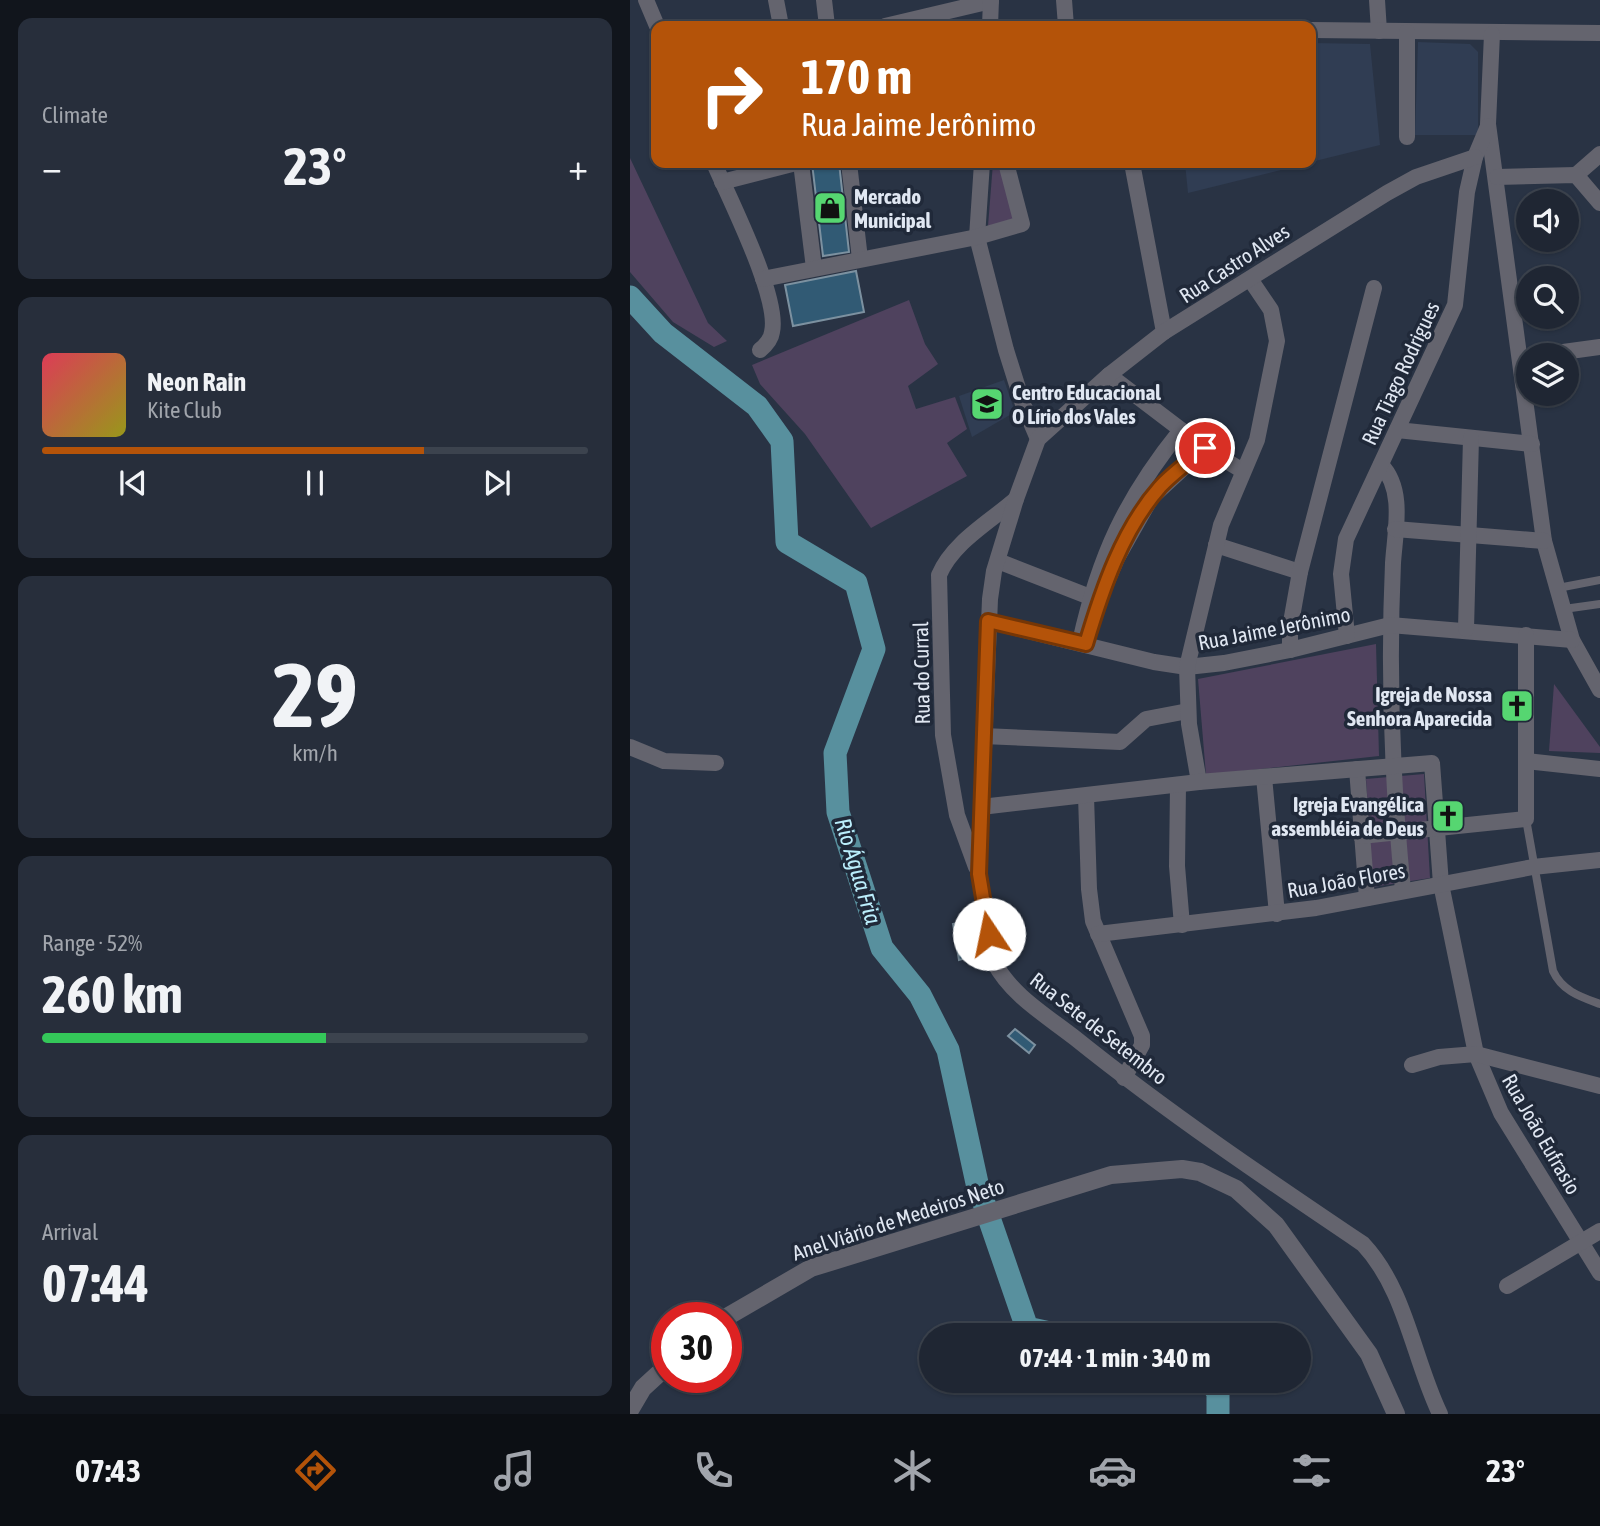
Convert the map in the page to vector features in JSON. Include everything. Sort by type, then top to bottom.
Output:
[{"type":"street","points":[[646,0],[655,21]]},
{"type":"street","points":[[776,0],[780,21]]},
{"type":"street","points":[[824,0],[826,21]]},
{"type":"street","points":[[905,21],[990,0],[990,21]]},
{"type":"street","points":[[1065,0],[1066,21]]},
{"type":"street","points":[[1377,0],[1379,31]]},
{"type":"street","points":[[1316,30],[1492,34],[1600,33]]},
{"type":"street","points":[[1407,32],[1407,137]]},
{"type":"street","points":[[1492,34],[1489,124],[1522,343]]},
{"type":"street","name":"Rua Tiago Rodrigues","points":[[1346,636],[1341,573],[1344,548],[1455,305],[1467,192],[1475,157],[1489,124]]},
{"type":"street","points":[[1497,177],[1576,175],[1600,154]]},
{"type":"street","name":"Rua Castro Alves","points":[[1038,439],[1109,375],[1164,332],[1387,193],[1416,177],[1475,157]]},
{"type":"street","points":[[716,168],[763,279],[773,322],[768,342],[760,350]]},
{"type":"street","points":[[722,182],[779,168]]},
{"type":"street","points":[[800,168],[814,268]]},
{"type":"street","points":[[850,168],[860,259]]},
{"type":"street","points":[[982,168],[977,237],[1006,350],[1023,404],[1038,439]]},
{"type":"street","points":[[763,279],[977,237],[1022,224],[1007,168]]},
{"type":"street","points":[[1133,168],[1164,332]]},
{"type":"street","points":[[1576,175],[1600,203]]},
{"type":"street","points":[[1199,782],[1188,711],[1187,667],[1216,545],[1257,440],[1277,341],[1271,310],[1250,279]]},
{"type":"street","points":[[1290,650],[1290,628],[1300,572],[1374,288]]},
{"type":"street","points":[[1579,350],[1600,347]]},
{"type":"street","points":[[1109,375],[1205,448],[1243,471]]},
{"type":"street","points":[[1528,406],[1544,541],[1572,639],[1600,689]]},
{"type":"street","points":[[1083,643],[1090,597],[1128,504],[1147,472],[1181,430]]},
{"type":"street","points":[[1397,430],[1532,444]]},
{"type":"street","points":[[1466,629],[1471,438]]},
{"type":"street","name":"Rua Sete de Setembro","points":[[1038,439],[1016,499],[998,561],[988,621],[979,874],[991,948],[999,971],[1021,995],[1124,1077],[1363,1244],[1378,1261],[1395,1293],[1425,1383],[1440,1414]]},
{"type":"street","points":[[1083,643],[1111,571],[1136,522],[1161,485],[1205,448]]},
{"type":"street","points":[[1381,465],[1393,484],[1395,529],[1390,625],[1391,766],[1403,891]]},
{"type":"street","name":"Rua do Curral","points":[[979,874],[957,815],[943,734],[939,575],[956,548],[1016,499]]},
{"type":"street","points":[[1395,529],[1544,541]]},
{"type":"street","points":[[1216,545],[1300,572]]},
{"type":"street","points":[[998,561],[1090,597]]},
{"type":"street","name":"Rua Jaime Jerônimo","points":[[988,621],[1154,662],[1187,667],[1290,650],[1390,625],[1572,639]]},
{"type":"street","points":[[1361,836],[1526,819],[1526,635]]},
{"type":"street","points":[[983,736],[1121,742],[1146,719],[1188,711]]},
{"type":"street","points":[[630,747],[664,761],[716,763]]},
{"type":"street","points":[[1526,761],[1600,769]]},
{"type":"street","name":"Rua João Eufrasio","points":[[1391,766],[1432,762],[1441,884],[1476,1054],[1501,1113],[1600,1273]]},
{"type":"street","points":[[981,807],[1199,782],[1391,766]]},
{"type":"street","points":[[1357,769],[1367,898]]},
{"type":"street","points":[[1264,777],[1277,914]]},
{"type":"street","points":[[1178,786],[1177,866],[1182,925]]},
{"type":"street","points":[[1086,796],[1089,889],[1098,934],[1142,1036],[1142,1045],[1124,1077]]},
{"type":"street","name":"Rua João Flores","points":[[1098,934],[1277,914],[1533,867],[1600,860]]},
{"type":"street","points":[[1412,1065],[1438,1057],[1476,1054],[1600,1086]]},
{"type":"street","points":[[1223,1183],[1240,1159]]},
{"type":"street","name":"Anel Viário de Medeiros Neto","points":[[742,1309],[811,1268],[1111,1175],[1161,1168],[1199,1172],[1223,1183],[1256,1204],[1297,1253],[1369,1354],[1396,1414]]},
{"type":"street","points":[[1507,1286],[1600,1231]]},
{"type":"street","points":[[630,1409],[651,1381]]},
{"type":"lane","points":[[1558,588],[1600,580]]},
{"type":"lane","points":[[1564,609],[1600,604]]},
{"type":"lane","points":[[1526,819],[1556,979],[1571,992],[1600,1004]]},
{"type":"shaded area","points":[[1418,42],[1470,44],[1478,52],[1478,135],[1415,135]]},
{"type":"shaded area","points":[[1316,43],[1370,44],[1380,145],[1316,161]]},
{"type":"shaded area","points":[[630,158],[708,323],[727,341],[714,347],[673,322],[630,272]]},
{"type":"shaded area","points":[[993,168],[1001,168],[1015,220],[988,226]]},
{"type":"shaded area","points":[[1186,168],[1289,168],[1188,193]]},
{"type":"shaded area","points":[[909,300],[925,344],[938,364],[908,386],[916,409],[955,397],[967,429],[947,443],[967,476],[871,528],[805,434],[760,384],[752,365]]},
{"type":"shaded area","name":"Centro Educacional O Lírio dos Vales","points":[[1004,380],[1015,412],[972,437],[959,396]]},
{"type":"shaded area","points":[[1376,644],[1379,756],[1206,775],[1198,679]]},
{"type":"shaded area","points":[[1554,684],[1600,747],[1600,753],[1549,751]]},
{"type":"shaded area","points":[[1424,774],[1430,878],[1373,887],[1366,779]]},
{"type":"building","name":"Mercado Municipal","points":[[813,168],[840,168],[849,252],[823,256]]},
{"type":"building","points":[[856,271],[864,312],[793,326],[785,285]]},
{"type":"building","points":[[972,919],[980,954],[959,960],[953,924]]},
{"type":"building","points":[[1015,1029],[1035,1045],[1029,1053],[1008,1036]]},
{"type":"waterway","name":"Rio Água Fria","points":[[630,297],[663,333],[757,406],[782,441],[787,542],[856,583],[874,649],[835,753],[838,812],[882,948],[920,995],[948,1050],[977,1183],[1025,1323]]},
{"type":"waterway","name":"Rio Água Fria","points":[[1218,1393],[1218,1414]]},
{"type":"place","name":"Mercado Municipal","points":[[830,208]]},
{"type":"place","name":"Centro Educacional O Lírio dos Vales","points":[[987,404]]},
{"type":"place","name":"Igreja de Nossa Senhora Aparecida","points":[[1517,706]]},
{"type":"place","name":"Igreja Evangélica assembléia de Deus","points":[[1448,816]]},
{"type":"route","points":[[989,934],[979,874],[988,621],[1086,644],[1111,571],[1136,522],[1161,485],[1205,448]]}]
